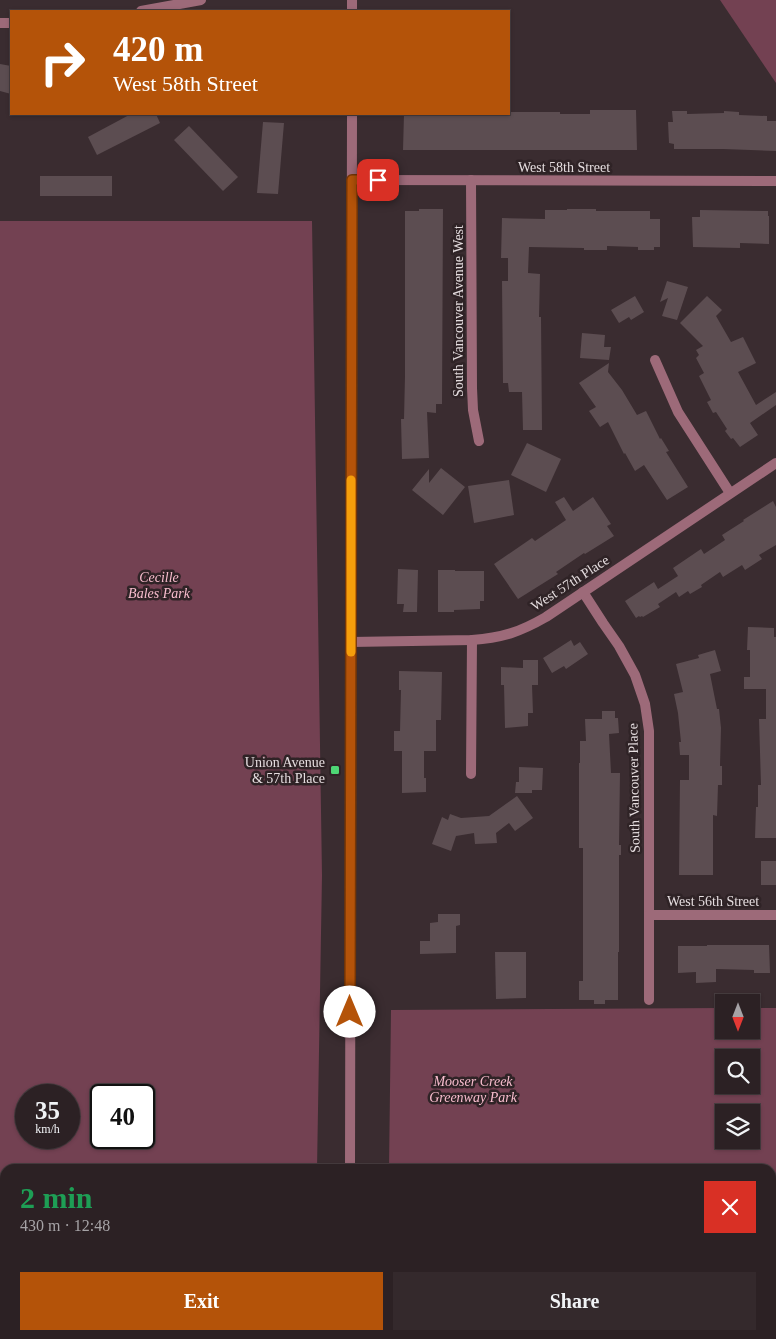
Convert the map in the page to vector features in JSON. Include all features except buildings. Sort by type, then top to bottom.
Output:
[{"type":"street","points":[[146,10],[200,0]]},
{"type":"street","points":[[350,1164],[352,115]]},
{"type":"street","name":"West 58th Street","points":[[352,180],[776,181]]},
{"type":"street","name":"South Vancouver Avenue West","points":[[472,180],[472,388],[473,410],[479,441]]},
{"type":"street","points":[[654,360],[678,412],[730,493]]},
{"type":"street","name":"West 57th Place","points":[[351,642],[488,639],[519,631],[546,617],[776,463]]},
{"type":"street","name":"South Vancouver Place","points":[[583,592],[636,675],[649,730],[649,1000]]},
{"type":"street","points":[[471,774],[472,640]]},
{"type":"street","name":"West 56th Street","points":[[649,915],[776,915]]},
{"type":"green space","points":[[720,0],[776,0],[776,83]]},
{"type":"green space","name":"Cecille Bales Park","points":[[0,221],[312,221],[322,875],[317,1164],[0,1164]]},
{"type":"green space","name":"Mooser Creek Greenway Park","points":[[715,1008],[715,1039],[760,1039],[760,1008],[776,1008],[776,1164],[389,1164],[391,1010]]},
{"type":"slow traffic","points":[[351,480],[351,652]]},
{"type":"place","name":"Union Avenue & 57th Place","points":[[335,770]]},
{"type":"route","points":[[350,1012],[352,180],[378,180]]}]
